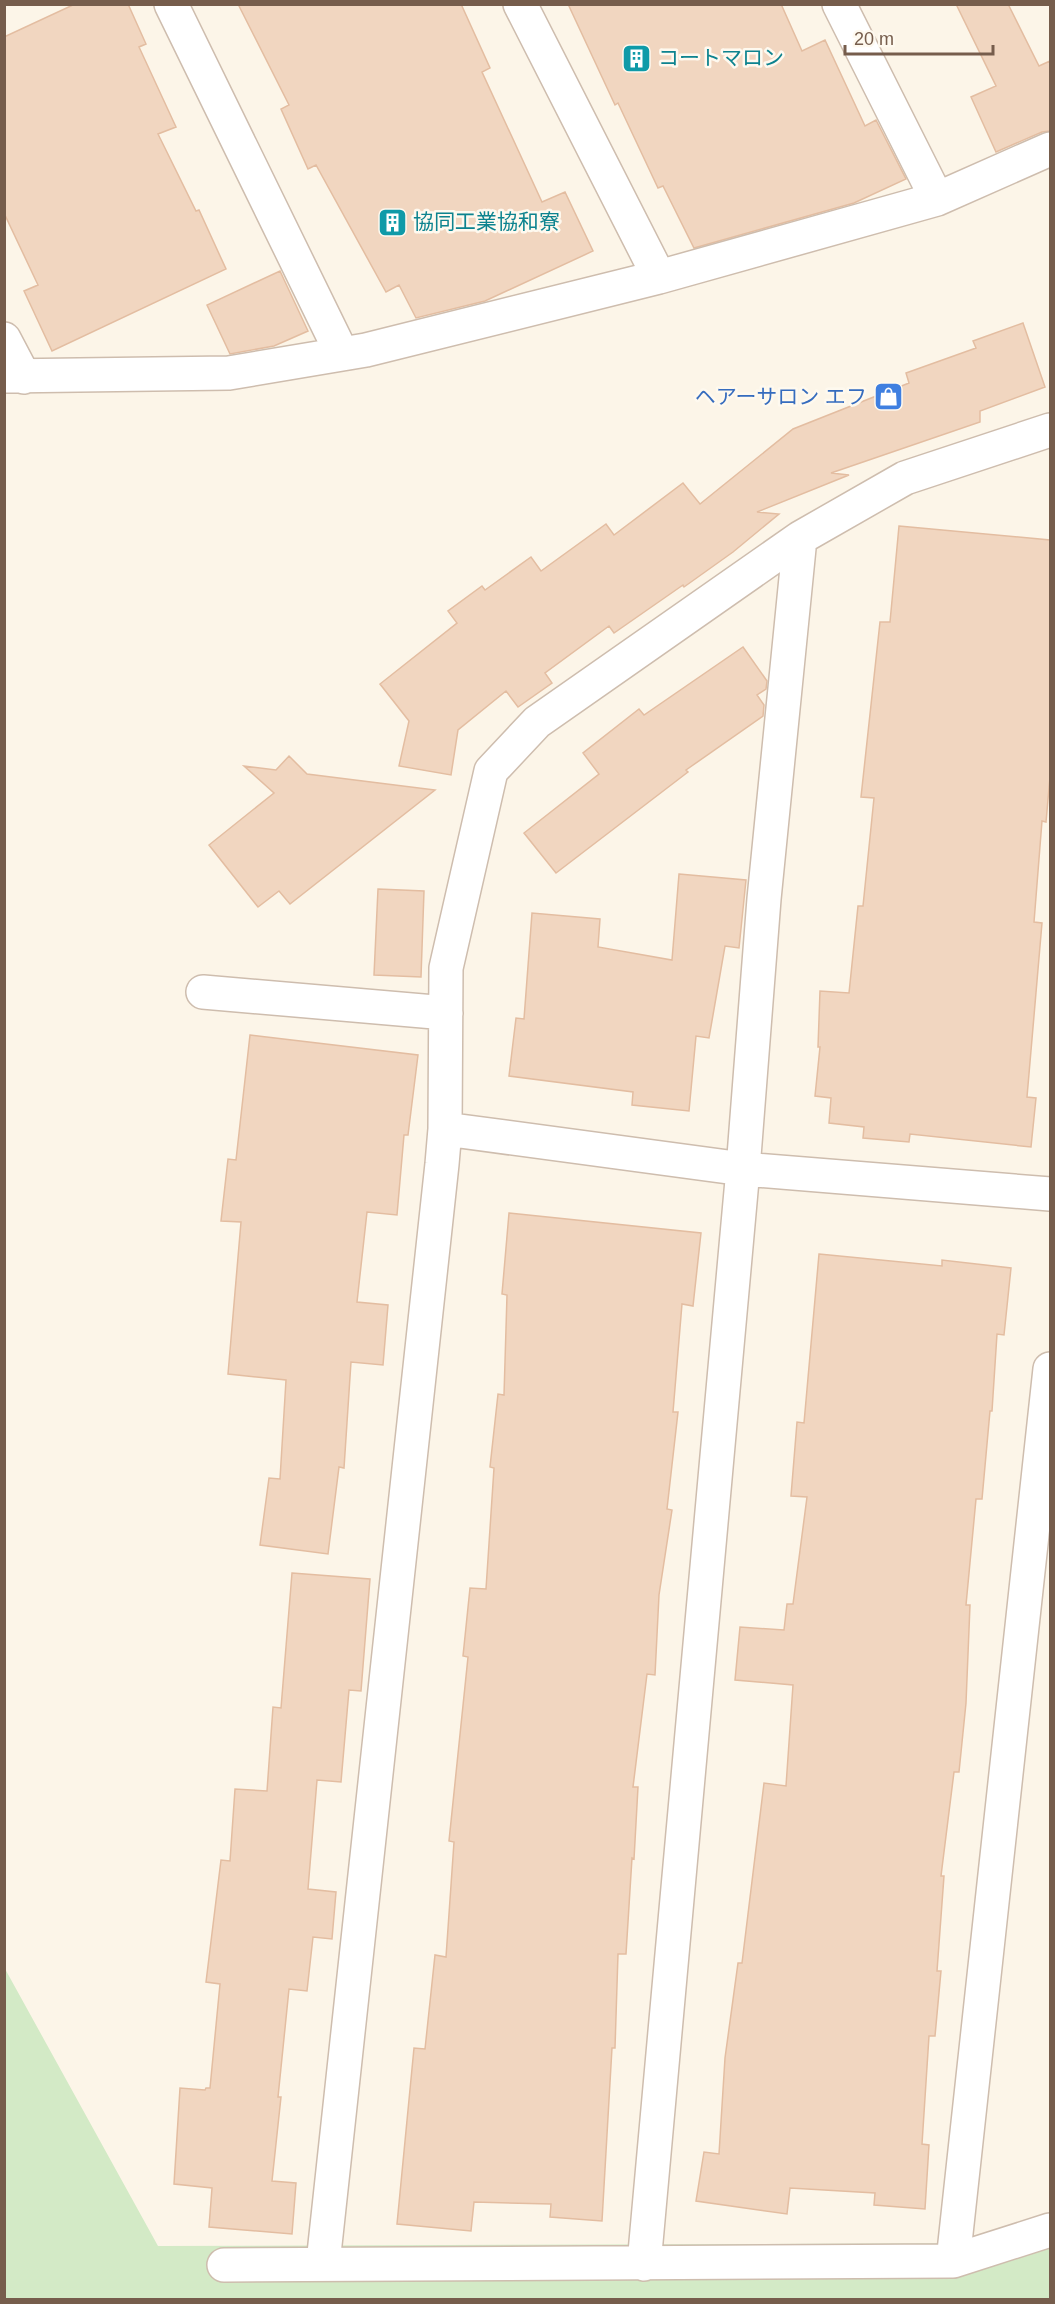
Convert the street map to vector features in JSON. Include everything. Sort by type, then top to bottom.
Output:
[{"type":"street","points":[[171,4],[342,354]]},
{"type":"street","points":[[520,4],[660,277]]},
{"type":"street","points":[[839,4],[937,199]]},
{"type":"street","points":[[4,339],[14,377],[229,373],[366,350],[660,277],[937,199],[1050,149]]},
{"type":"street","points":[[323,2263],[445,1129],[446,969],[490,771],[537,722],[800,538],[905,478],[1050,430]]},
{"type":"street","points":[[644,2264],[743,1169],[764,899],[800,538]]},
{"type":"street","points":[[203,992],[446,1013]]},
{"type":"street","points":[[445,1129],[743,1169],[1050,1194]]},
{"type":"street","points":[[953,2261],[1050,1369]]},
{"type":"street","points":[[224,2265],[953,2261],[1050,2230]]},
{"type":"green space","points":[[4,1967],[158,2246],[1021,2243],[1050,2240],[1050,2299],[5,2299]]},
{"type":"building","points":[[75,4],[128,4],[146,44],[139,47],[176,127],[158,134],[196,211],[199,210],[226,269],[52,351],[24,291],[38,285],[4,213],[4,37]]},
{"type":"building","points":[[238,4],[461,4],[490,68],[482,72],[542,202],[565,192],[593,251],[485,301],[416,318],[399,285],[386,292],[316,165],[308,169],[281,109],[289,105]]},
{"type":"building","points":[[568,4],[781,4],[802,51],[825,40],[865,126],[876,120],[906,179],[854,203],[694,248],[663,186],[658,188],[618,103],[615,105]]},
{"type":"building","points":[[956,4],[1008,4],[1039,66],[1050,61],[1050,131],[1042,132],[996,152],[971,97],[996,86]]},
{"type":"building","points":[[280,271],[308,331],[274,346],[230,354],[207,305]]},
{"type":"building","points":[[1023,323],[1045,387],[980,411],[980,422],[831,473],[849,475],[757,512],[779,514],[733,552],[684,587],[683,585],[614,633],[609,626],[545,673],[552,683],[518,707],[506,691],[458,730],[451,775],[399,766],[409,721],[380,684],[457,623],[448,611],[482,586],[485,590],[531,557],[541,571],[606,524],[614,535],[683,483],[700,504],[793,429],[909,383],[906,373],[976,348],[973,341]]},
{"type":"building","points":[[899,526],[1050,540],[1050,777],[1046,822],[1042,821],[1034,922],[1042,923],[1027,1097],[1036,1098],[1031,1147],[910,1134],[909,1142],[863,1138],[864,1127],[829,1123],[831,1098],[815,1096],[820,1047],[818,1047],[820,991],[849,993],[858,906],[863,906],[874,798],[861,797],[880,622],[890,622]]},
{"type":"building","points":[[743,647],[767,681],[766,689],[757,695],[764,705],[763,716],[686,770],[688,772],[556,873],[524,833],[599,774],[583,753],[639,709],[644,715]]},
{"type":"building","points":[[289,756],[307,774],[435,790],[290,904],[279,891],[258,907],[209,845],[274,793],[244,766],[276,770]]},
{"type":"building","points":[[679,874],[746,880],[739,948],[725,946],[709,1038],[696,1036],[689,1111],[632,1105],[633,1092],[509,1076],[516,1018],[524,1019],[532,913],[600,919],[598,947],[672,960]]},
{"type":"building","points":[[378,889],[424,891],[421,977],[374,975]]},
{"type":"building","points":[[250,1035],[418,1055],[408,1135],[404,1135],[397,1215],[367,1212],[357,1302],[388,1305],[383,1365],[351,1362],[344,1468],[339,1467],[328,1554],[260,1545],[269,1478],[280,1479],[286,1380],[228,1374],[241,1222],[221,1221],[228,1159],[236,1160]]},
{"type":"building","points":[[509,1213],[701,1233],[693,1306],[682,1304],[673,1412],[678,1412],[667,1509],[672,1510],[659,1595],[655,1675],[647,1674],[633,1787],[638,1787],[634,1859],[632,1858],[626,1954],[618,1954],[615,2048],[612,2048],[602,2221],[550,2217],[551,2204],[474,2202],[471,2231],[397,2224],[414,2048],[425,2049],[435,1955],[446,1957],[454,1842],[449,1841],[468,1657],[463,1656],[470,1588],[486,1589],[494,1468],[490,1467],[498,1394],[504,1395],[507,1295],[502,1294]]},
{"type":"building","points":[[819,1254],[942,1266],[942,1260],[1011,1268],[1004,1335],[997,1334],[992,1411],[990,1411],[982,1499],[976,1499],[966,1605],[970,1605],[966,1703],[959,1772],[954,1772],[941,1876],[944,1876],[937,1971],[941,1971],[935,2036],[929,2036],[922,2144],[929,2145],[925,2209],[874,2205],[875,2193],[790,2188],[787,2214],[696,2201],[704,2152],[719,2154],[725,2058],[738,1963],[742,1963],[764,1783],[786,1786],[793,1685],[735,1680],[740,1627],[784,1630],[787,1604],[793,1604],[807,1497],[791,1496],[797,1422],[804,1423]]},
{"type":"building","points":[[292,1573],[370,1579],[361,1691],[349,1690],[341,1782],[317,1780],[308,1889],[336,1892],[332,1939],[313,1937],[307,1991],[289,1989],[272,2181],[296,2183],[292,2234],[209,2227],[212,2188],[174,2184],[180,2088],[205,2090],[210,2088],[220,1984],[206,1982],[221,1860],[230,1861],[235,1789],[267,1791],[273,1707],[281,1708]]},
{"type":"place","name":"コートマロン","points":[[637,58]]},
{"type":"place","name":"協同工業協和寮","points":[[392,222]]},
{"type":"place","name":"ヘアーサロン エフ","points":[[888,397]]}]
